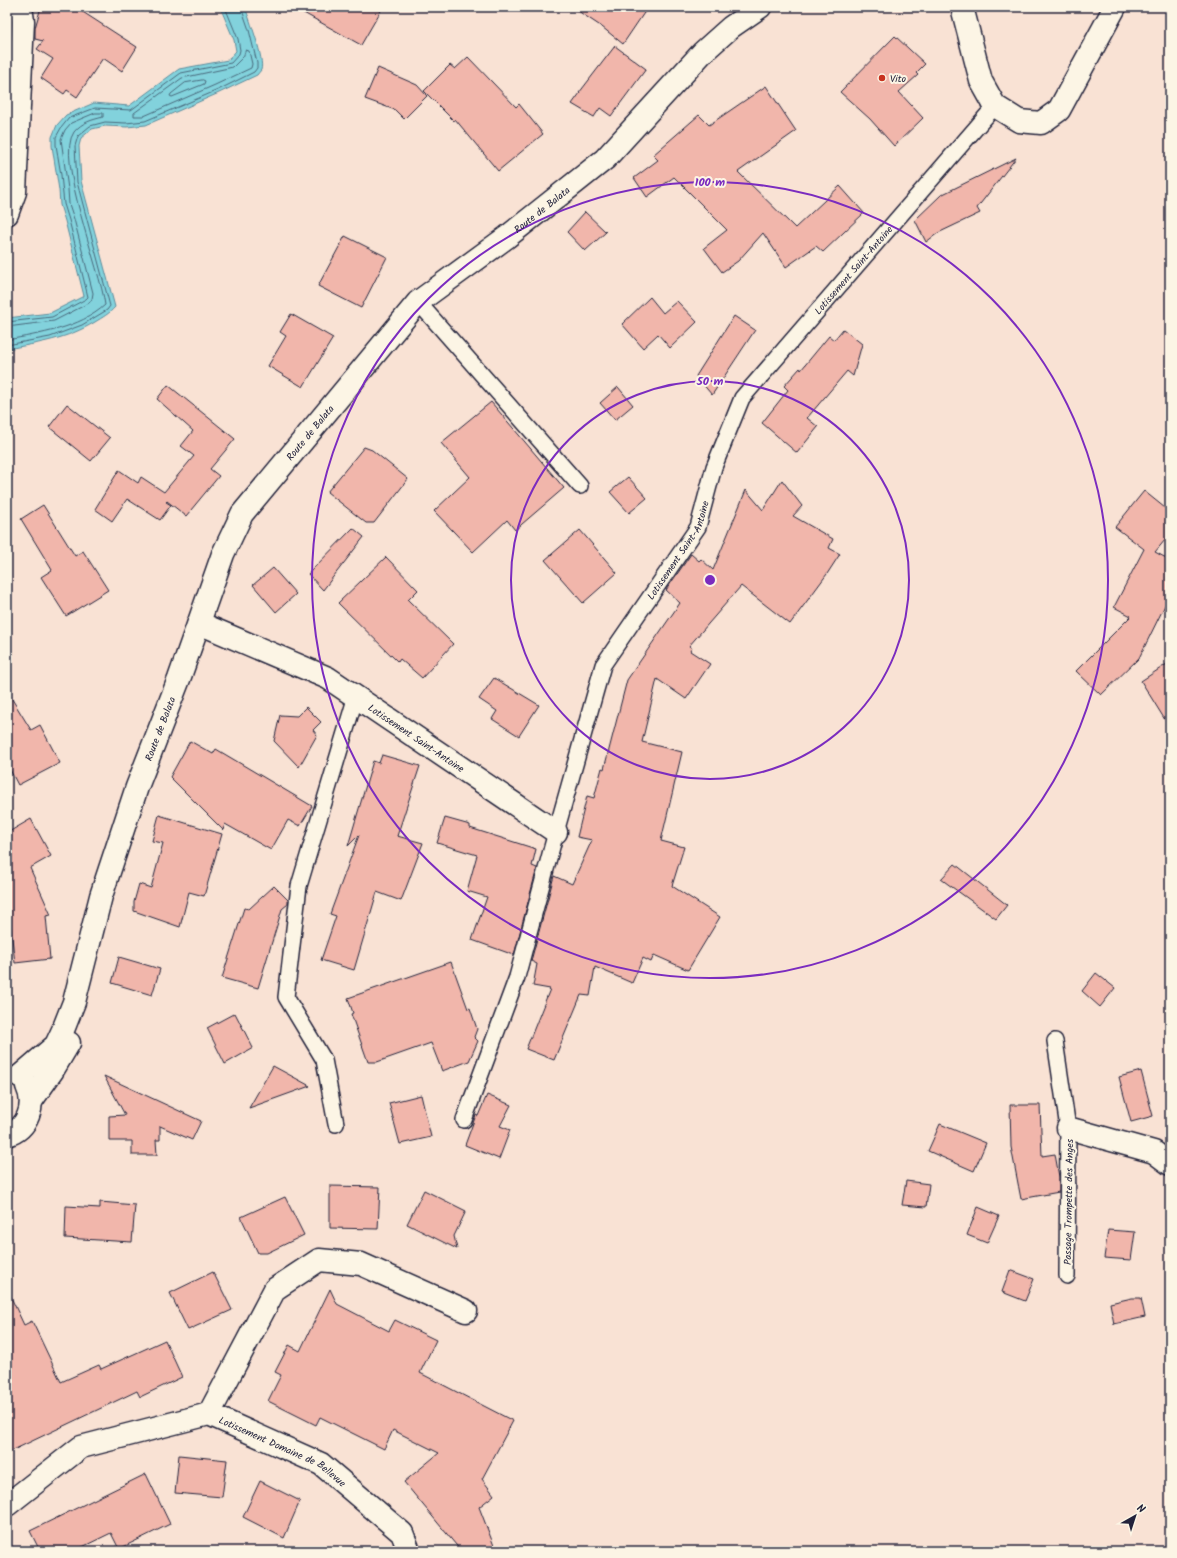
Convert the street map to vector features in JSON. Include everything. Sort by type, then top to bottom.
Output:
[{"type":"street","points":[[7,214],[15,192],[23,21],[21,7]]},
{"type":"street","name":"Route de Balata","points":[[32,1100],[26,1083],[14,1073],[49,1053],[56,1046],[74,1002],[101,896],[137,787],[199,623],[223,554],[242,514],[418,302],[507,237],[605,159],[703,52],[731,27],[760,7]]},
{"type":"street","points":[[962,7],[981,81],[995,106],[1019,121],[1041,123],[1059,110],[1115,7]]},
{"type":"street","name":"Lotissement Saint-Antoine","points":[[199,623],[328,678],[556,832]]},
{"type":"street","name":"Route de Balata","points":[[7,1135],[20,1128],[27,1120],[32,1100],[70,1042],[73,1028],[74,1002]]},
{"type":"street","name":"Passage Trompette des Anges","points":[[1068,1128],[1154,1152],[1170,1164]]},
{"type":"street","points":[[209,1414],[275,1289],[319,1260],[361,1264],[466,1311]]},
{"type":"street","name":"Lotissement Domaine de Bellevue","points":[[7,1506],[81,1447],[209,1414],[321,1464],[402,1533],[409,1551]]},
{"type":"lane","name":"Lotissement Saint-Antoine","points":[[556,832],[603,665],[698,527],[714,467],[742,398],[995,106]]},
{"type":"lane","points":[[418,302],[580,486]]},
{"type":"lane","name":"Lotissement Saint-Antoine","points":[[336,1124],[324,1060],[286,997],[299,886],[356,696]]},
{"type":"lane","points":[[464,1120],[517,976],[556,832]]},
{"type":"lane","name":"Passage Trompette des Anges","points":[[1055,1041],[1068,1128],[1067,1276]]},
{"type":"water","points":[[220,7],[245,7],[261,57],[261,70],[257,75],[146,125],[127,127],[105,126],[92,129],[81,138],[79,146],[81,181],[115,307],[101,319],[74,333],[52,340],[7,349],[7,318],[50,313],[84,296],[60,205],[52,146],[52,137],[57,125],[66,115],[94,103],[129,106],[179,69],[228,60],[236,51],[234,40]]},
{"type":"building","points":[[41,7],[75,7],[137,47],[122,71],[103,58],[77,97],[67,90],[64,94],[41,78],[53,59],[37,49],[43,41],[35,39],[35,28]]},
{"type":"building","points":[[293,7],[383,7],[361,45]]},
{"type":"building","points":[[572,7],[648,7],[623,44],[602,27]]},
{"type":"building","name":"Vito","points":[[895,36],[925,64],[916,73],[918,75],[899,92],[923,118],[894,146],[870,119],[840,92]]},
{"type":"building","points":[[615,46],[646,69],[611,116],[600,108],[594,117],[572,104]]},
{"type":"building","points":[[468,57],[516,107],[519,104],[543,134],[498,171],[455,119],[454,121],[424,91],[450,65],[455,69]]},
{"type":"building","points":[[378,68],[417,85],[427,96],[404,119],[395,110],[365,99]]},
{"type":"building","points":[[766,86],[796,131],[738,172],[795,228],[840,186],[864,213],[823,252],[816,246],[786,267],[763,233],[738,261],[722,272],[704,248],[727,230],[674,177],[647,197],[634,178],[658,160],[653,155],[699,115],[709,125]]},
{"type":"building","points":[[1016,158],[977,208],[980,213],[938,233],[926,242],[915,220],[941,195]]},
{"type":"building","points":[[585,212],[606,232],[585,251],[567,232]]},
{"type":"building","points":[[345,236],[387,257],[361,308],[318,286]]},
{"type":"building","points":[[650,297],[663,313],[677,301],[697,322],[670,348],[658,334],[643,348],[622,324]]},
{"type":"building","points":[[291,314],[333,338],[303,387],[268,366],[286,336],[280,332]]},
{"type":"building","points":[[734,316],[755,330],[712,395],[696,376]]},
{"type":"building","points":[[843,329],[862,344],[853,376],[847,371],[807,418],[818,427],[797,453],[762,423],[788,390],[784,386],[800,368],[801,370],[829,336],[834,340]]},
{"type":"building","points":[[168,385],[235,439],[210,469],[219,476],[186,516],[167,501],[166,502],[171,505],[160,520],[127,499],[112,521],[95,509],[119,470],[138,483],[141,477],[164,492],[194,456],[181,446],[193,431],[157,399]]},
{"type":"building","points":[[618,387],[633,405],[615,420],[600,403]]},
{"type":"building","points":[[491,402],[564,488],[515,530],[507,520],[473,552],[434,511],[470,477],[441,443]]},
{"type":"building","points":[[67,404],[110,438],[91,461],[49,427]]},
{"type":"building","points":[[364,447],[372,450],[408,479],[374,523],[366,523],[327,492]]},
{"type":"building","points":[[628,477],[647,498],[629,513],[610,492]]},
{"type":"building","points":[[782,480],[802,506],[793,516],[833,539],[829,548],[840,554],[790,624],[741,586],[689,646],[692,648],[690,651],[710,664],[686,699],[657,679],[642,742],[682,752],[661,841],[684,847],[672,886],[720,917],[688,970],[654,955],[651,962],[643,958],[632,983],[595,967],[590,996],[581,995],[554,1060],[526,1049],[550,989],[533,986],[537,964],[531,961],[554,876],[572,884],[592,840],[577,837],[587,796],[594,798],[602,768],[604,769],[627,680],[680,603],[666,590],[691,554],[699,561],[701,559],[713,570],[746,490],[763,510]]},
{"type":"building","points":[[1144,491],[1170,512],[1170,534],[1155,552],[1170,560],[1170,595],[1139,658],[1101,695],[1076,671],[1131,616],[1114,607],[1144,549],[1115,527]]},
{"type":"building","points":[[43,505],[75,556],[83,551],[108,590],[66,616],[41,577],[52,570],[21,519]]},
{"type":"building","points":[[353,528],[364,537],[323,590],[308,574]]},
{"type":"building","points":[[580,530],[617,573],[583,603],[545,560]]},
{"type":"building","points":[[386,557],[418,590],[408,600],[453,644],[422,678],[400,659],[398,662],[338,603]]},
{"type":"building","points":[[273,568],[296,594],[276,612],[253,585]]},
{"type":"building","points":[[1170,662],[1170,728],[1141,681]]},
{"type":"building","points":[[494,678],[539,705],[519,736],[492,719],[497,711],[479,699]]},
{"type":"building","points":[[7,691],[31,730],[40,725],[60,763],[18,785],[7,764]]},
{"type":"building","points":[[306,707],[321,722],[313,730],[317,735],[299,767],[274,741],[280,715],[297,716]]},
{"type":"building","points":[[190,741],[213,754],[216,749],[312,806],[300,826],[288,820],[271,850],[225,824],[223,830],[170,777]]},
{"type":"building","points":[[382,755],[420,766],[397,836],[423,843],[401,901],[377,892],[354,970],[321,960],[336,916],[330,914],[359,835],[348,846],[373,761],[379,763]]},
{"type":"building","points":[[159,815],[222,834],[204,896],[189,892],[180,927],[134,911],[134,902],[139,884],[151,888],[163,843],[152,841]]},
{"type":"building","points":[[445,818],[470,825],[470,828],[536,849],[532,866],[537,868],[514,955],[472,940],[487,897],[467,891],[477,855],[437,843]]},
{"type":"building","points":[[31,819],[51,856],[30,868],[51,915],[46,916],[50,959],[15,963],[7,898],[7,833]]},
{"type":"building","points":[[955,864],[1007,905],[996,919],[941,879]]},
{"type":"building","points":[[274,886],[288,900],[288,904],[282,909],[258,988],[222,978],[244,908],[249,909]]},
{"type":"building","points":[[119,957],[160,969],[152,995],[112,983]]},
{"type":"building","points":[[451,962],[477,1029],[474,1037],[478,1041],[469,1061],[442,1071],[431,1043],[377,1062],[368,1062],[351,1014],[353,1013],[348,998]]},
{"type":"building","points":[[1096,973],[1115,988],[1100,1007],[1082,991]]},
{"type":"building","points":[[235,1013],[253,1048],[225,1064],[207,1028]]},
{"type":"building","points":[[273,1066],[310,1086],[249,1108]]},
{"type":"building","points":[[1141,1071],[1153,1116],[1131,1122],[1119,1077]]},
{"type":"building","points":[[104,1076],[201,1121],[192,1140],[160,1126],[160,1140],[156,1140],[157,1155],[132,1155],[132,1141],[109,1141],[109,1116],[125,1115]]},
{"type":"building","points":[[421,1095],[431,1137],[400,1144],[389,1103]]},
{"type":"building","points":[[487,1095],[511,1105],[500,1126],[510,1130],[499,1159],[465,1145],[476,1115],[478,1116]]},
{"type":"building","points":[[1010,1105],[1040,1105],[1042,1156],[1055,1154],[1059,1177],[1059,1192],[1021,1199],[1011,1147]]},
{"type":"building","points":[[940,1124],[986,1143],[974,1171],[928,1151]]},
{"type":"building","points":[[906,1181],[929,1184],[926,1207],[902,1205]]},
{"type":"building","points":[[330,1186],[380,1187],[378,1229],[330,1228]]},
{"type":"building","points":[[424,1190],[466,1211],[454,1236],[457,1249],[407,1224]]},
{"type":"building","points":[[285,1197],[304,1235],[267,1253],[258,1253],[241,1217]]},
{"type":"building","points":[[100,1202],[135,1205],[132,1242],[65,1238],[66,1206],[100,1208]]},
{"type":"building","points":[[978,1207],[999,1216],[987,1243],[967,1235]]},
{"type":"building","points":[[1108,1230],[1135,1232],[1131,1260],[1104,1258]]},
{"type":"building","points":[[1010,1270],[1034,1279],[1025,1301],[1002,1292]]},
{"type":"building","points":[[213,1272],[232,1310],[188,1330],[170,1293]]},
{"type":"building","points":[[7,1289],[24,1325],[32,1321],[61,1382],[99,1365],[101,1369],[165,1340],[182,1377],[140,1397],[137,1391],[7,1453]]},
{"type":"building","points":[[330,1289],[337,1304],[389,1331],[395,1320],[436,1340],[420,1373],[513,1421],[482,1479],[494,1495],[479,1507],[496,1551],[461,1551],[404,1482],[439,1453],[393,1430],[384,1449],[320,1417],[316,1425],[268,1401],[281,1375],[275,1372],[289,1345],[300,1351]]},
{"type":"building","points":[[1132,1298],[1141,1298],[1145,1317],[1114,1324],[1110,1303]]},
{"type":"building","points":[[179,1455],[227,1460],[222,1497],[175,1493]]},
{"type":"building","points":[[146,1474],[170,1524],[119,1549],[111,1533],[74,1551],[40,1551],[30,1531]]},
{"type":"building","points":[[260,1481],[300,1501],[284,1538],[243,1517]]},
{"type":"place","name":"Vito","points":[[882,78]]}]
